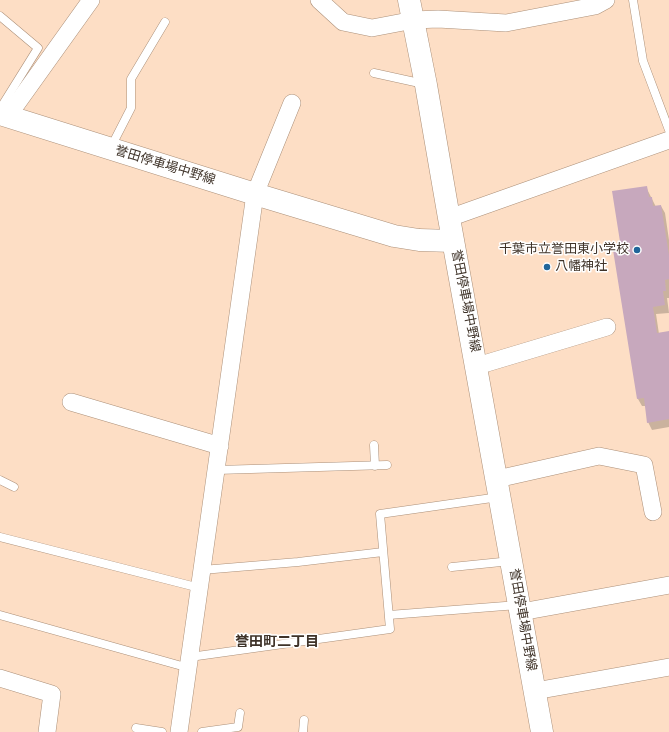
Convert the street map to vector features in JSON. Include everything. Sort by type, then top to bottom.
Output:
[{"type":"main road","points":[[412,10],[454,241]]},
{"type":"main road","name":"誉田停車場中野線","points":[[2,113],[110,149],[394,236],[419,240],[454,241],[542,732]]},
{"type":"street","points":[[2,113],[91,0]]},
{"type":"street","points":[[319,0],[343,22],[372,28],[412,10],[438,19],[506,23],[595,6],[606,0]]},
{"type":"street","points":[[179,732],[255,194],[292,103]]},
{"type":"street","points":[[449,218],[669,140]]},
{"type":"street","points":[[477,366],[606,327]]},
{"type":"street","points":[[71,402],[220,446]]},
{"type":"street","points":[[498,488],[599,456],[644,466],[653,512]]},
{"type":"street","points":[[520,608],[669,585]]},
{"type":"street","points":[[534,691],[669,667]]},
{"type":"street","points":[[0,678],[52,694],[47,732]]},
{"type":"lane","points":[[633,0],[643,61],[669,130]]},
{"type":"lane","points":[[0,17],[38,48],[2,113]]},
{"type":"lane","points":[[110,149],[131,108],[132,79],[165,22]]},
{"type":"lane","points":[[374,73],[426,85]]},
{"type":"lane","points":[[374,445],[375,466]]},
{"type":"lane","points":[[217,470],[387,465]]},
{"type":"lane","points":[[0,480],[14,486]]},
{"type":"lane","points":[[0,615],[189,662],[390,629],[380,514],[498,488]]},
{"type":"lane","points":[[0,537],[200,588]]},
{"type":"lane","points":[[202,570],[298,562],[383,552]]},
{"type":"lane","points":[[452,567],[512,561]]},
{"type":"lane","points":[[389,615],[520,608]]},
{"type":"lane","points":[[202,732],[238,726],[240,713]]},
{"type":"lane","points":[[303,732],[304,720]]},
{"type":"lane","points":[[136,728],[162,732]]},
{"type":"building","points":[[647,186],[649,197],[652,197],[653,206],[661,205],[669,255],[669,279],[665,280],[666,291],[663,291],[665,305],[653,307],[657,333],[669,331],[669,419],[647,423],[644,398],[637,399],[613,250],[621,248],[612,191]]},
{"type":"place","name":"千葉市立誉田東小学校","points":[[637,250]]},
{"type":"place","name":"八幡神社","points":[[547,267]]},
{"type":"district","name":"誉田町二丁目","points":[[277,643]]}]
